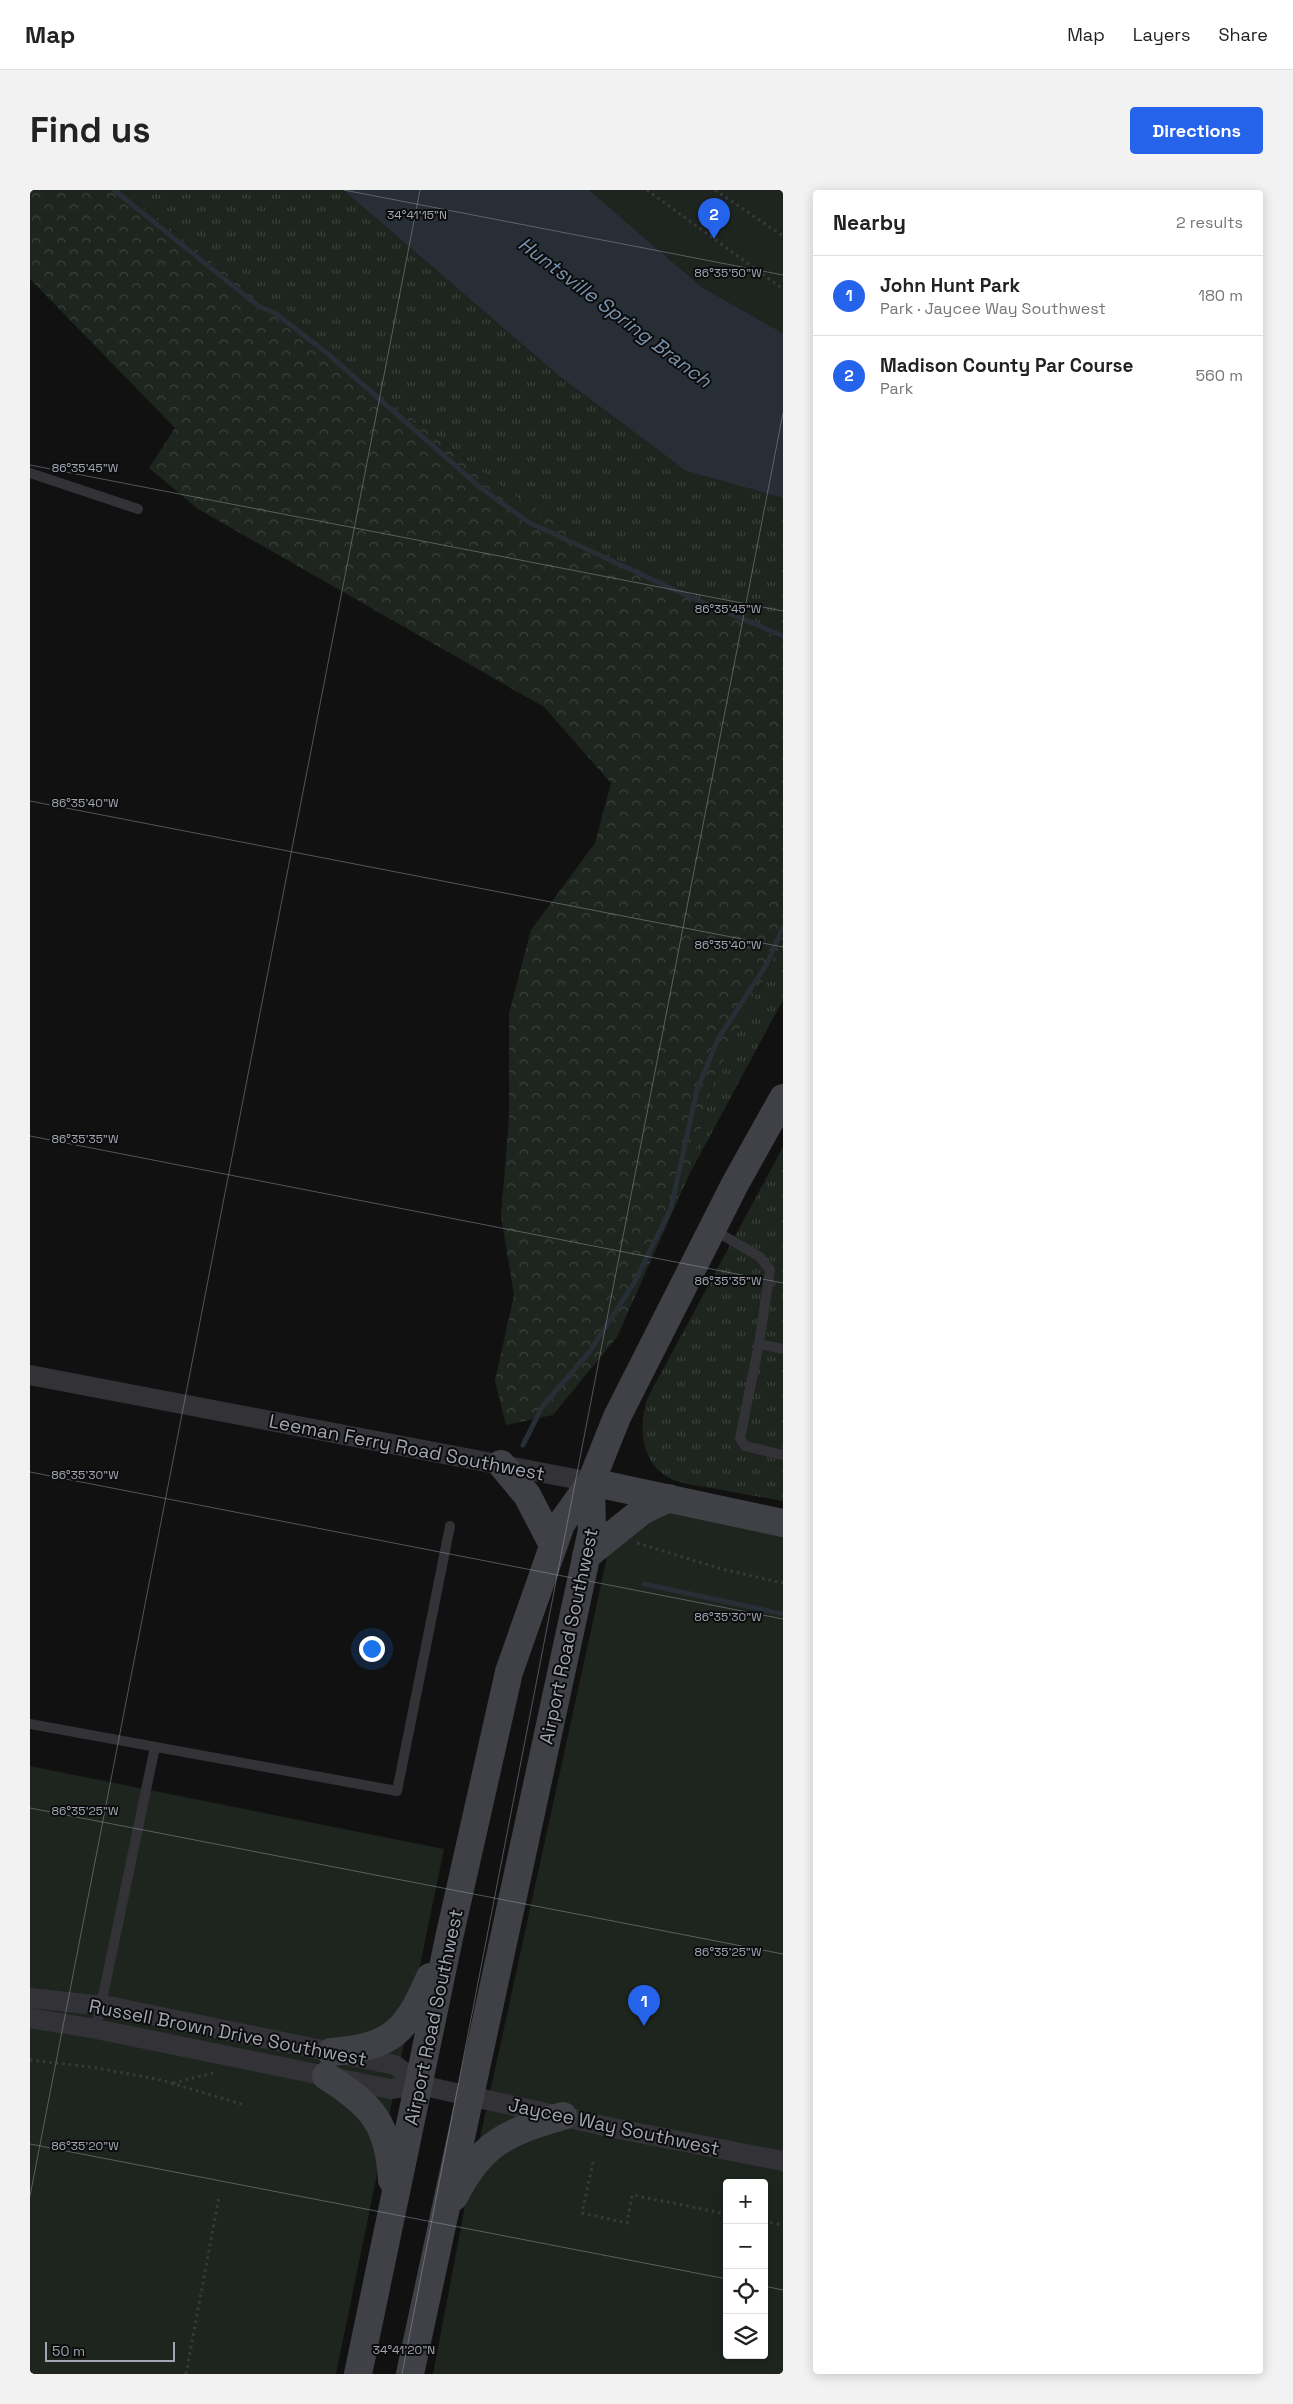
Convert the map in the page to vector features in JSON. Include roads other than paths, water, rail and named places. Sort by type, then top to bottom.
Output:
[{"type":"street","points":[[592,1482],[617,1417],[712,1229],[783,1098]]},
{"type":"street","name":"Leeman Ferry Road Southwest","points":[[30,1375],[501,1464],[783,1523]]},
{"type":"street","points":[[501,1464],[528,1495],[553,1545]]},
{"type":"street","name":"Airport Road Southwest","points":[[410,2374],[442,2223],[449,1938],[509,1672],[561,1524],[592,1482]]},
{"type":"street","name":"Airport Road Southwest","points":[[358,2374],[392,2215],[444,2090],[523,1858],[592,1530],[592,1482]]},
{"type":"street","points":[[586,1556],[642,1511],[669,1498]]},
{"type":"street","points":[[392,2215],[392,2178],[388,2145],[378,2120],[370,2108],[353,2093],[328,2064],[385,2040],[400,2029],[416,2011],[449,1938]]},
{"type":"street","name":"Russell Brown Drive Southwest","points":[[30,1998],[101,2006],[328,2064]]},
{"type":"street","name":"Russell Brown Drive Southwest","points":[[30,2018],[328,2064],[395,2065],[444,2090]]},
{"type":"street","name":"Jaycee Way Southwest","points":[[444,2090],[783,2161]]},
{"type":"street","points":[[442,2223],[458,2190],[478,2158],[503,2137],[563,2116]]},
{"type":"lane","points":[[30,474],[138,509]]},
{"type":"lane","points":[[712,1229],[760,1257],[770,1270],[759,1344],[740,1438],[745,1446],[783,1455]]},
{"type":"lane","points":[[759,1344],[783,1349]]},
{"type":"lane","points":[[30,1724],[397,1791],[450,1526]]},
{"type":"lane","points":[[96,2029],[155,1747]]},
{"type":"water","name":"Huntsville Spring Branch","points":[[343,190],[589,190],[703,288],[783,333],[783,498],[686,471],[559,376]]},
{"type":"waterway","points":[[114,190],[258,306],[275,313],[328,354],[481,488],[528,522],[690,597],[783,636]]},
{"type":"waterway","points":[[523,1445],[542,1407],[590,1351],[634,1283],[671,1208],[697,1090],[718,1039],[768,962],[783,927]]},
{"type":"waterway","points":[[644,1584],[783,1614]]},
{"type":"place","name":"Madison County Par Course","points":[[714,239]]},
{"type":"place","name":"John Hunt Park","points":[[644,2026]]}]
